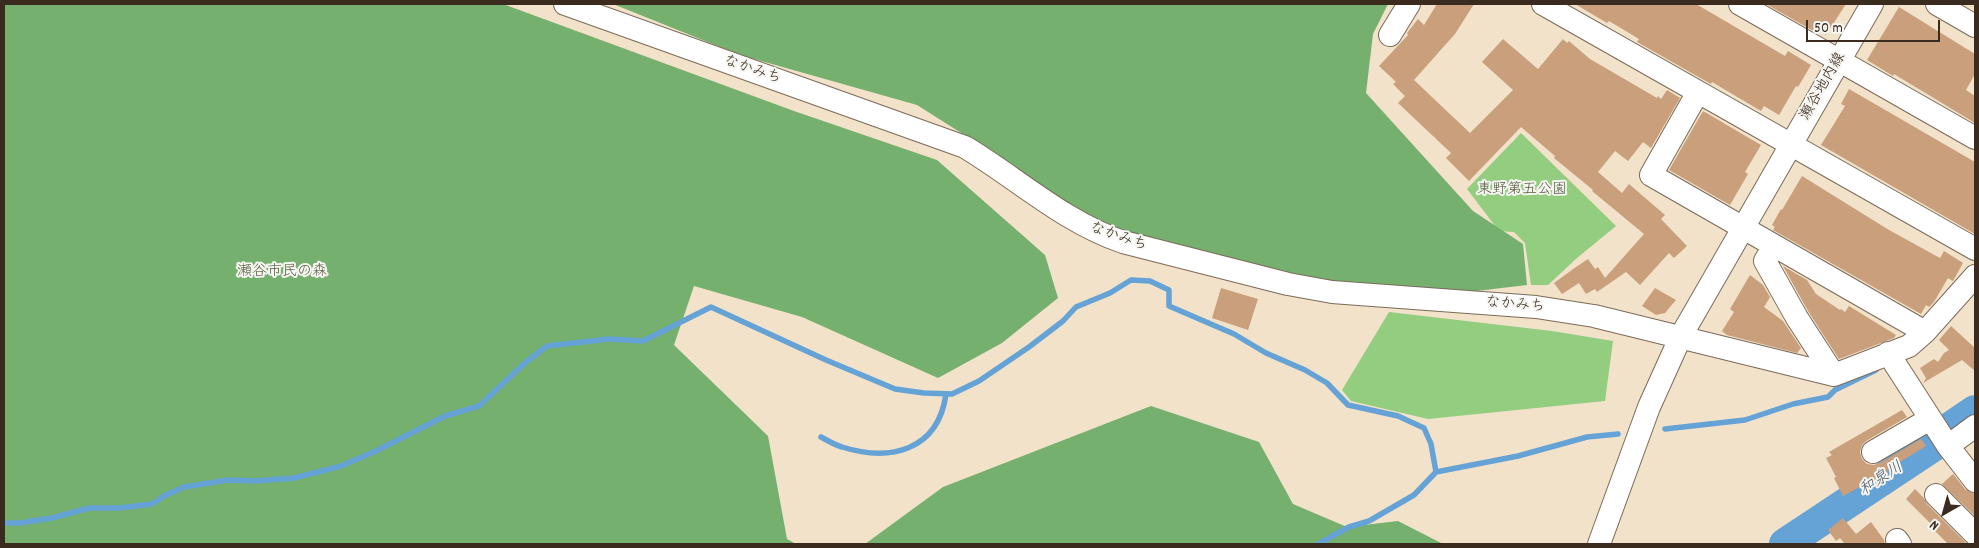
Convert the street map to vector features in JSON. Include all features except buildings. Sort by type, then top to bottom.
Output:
[{"type":"street","name":"なかみち","points":[[565,4],[965,148],[995,165],[1071,219],[1099,234],[1123,242],[1288,284],[1332,292],[1536,307],[1594,316],[1834,375]]},
{"type":"street","points":[[1390,35],[1409,4]]},
{"type":"street","points":[[1543,4],[1975,249]]},
{"type":"street","points":[[1740,4],[1975,138]]},
{"type":"street","name":"瀬谷地内線","points":[[1599,544],[1649,407],[1681,336],[1872,4]]},
{"type":"street","points":[[1937,4],[1975,26]]},
{"type":"street","points":[[1698,92],[1651,175],[1924,332]]},
{"type":"street","points":[[1774,246],[1765,261],[1797,318],[1834,375],[1908,346],[1924,332],[1975,276]]},
{"type":"street","points":[[1888,353],[1975,481]]},
{"type":"street","points":[[1873,452],[1949,442],[1975,426]]},
{"type":"street","points":[[1936,495],[1975,534]]},
{"type":"green space","name":"瀬谷市民の森","points":[[4,4],[503,4],[794,111],[937,160],[1045,255],[1058,298],[1002,343],[938,378],[802,317],[694,286],[674,345],[768,436],[787,539],[796,544],[4,544]]},
{"type":"green space","points":[[613,4],[1388,4],[1373,34],[1366,93],[1473,211],[1523,244],[1527,285],[1468,292],[1340,287],[1105,228],[1055,203],[1004,160],[917,105],[740,55]]},
{"type":"green space","name":"東野第五公園","points":[[1521,133],[1616,226],[1548,285],[1531,285],[1525,243],[1514,232],[1499,231],[1467,189]]},
{"type":"green space","points":[[1389,312],[1552,331],[1613,341],[1605,401],[1428,419],[1351,401],[1342,390]]},
{"type":"green space","points":[[1151,406],[1259,442],[1293,504],[1347,527],[1398,521],[1443,544],[865,544],[943,487]]},
{"type":"waterway","points":[[4,523],[20,523],[52,518],[89,508],[119,508],[152,504],[184,487],[228,480],[255,481],[294,478],[341,466],[376,451],[445,416],[479,406],[526,362],[547,346],[609,339],[643,341],[711,307],[826,360],[895,389],[952,394],[979,381],[1029,347],[1063,321],[1076,307],[1110,293],[1131,280],[1150,281],[1169,290],[1169,306],[1234,334],[1266,353],[1305,370],[1327,383],[1348,405],[1398,416],[1424,428],[1431,444],[1436,472]]},
{"type":"waterway","points":[[1665,429],[1745,420],[1793,404],[1828,397],[1835,390],[1876,370]]},
{"type":"waterway","points":[[821,437],[839,446],[860,451],[894,452],[909,448],[922,440],[933,428],[941,413],[946,394]]},
{"type":"waterway","name":"和泉川","points":[[1785,544],[1936,444],[1950,428],[1975,411]]},
{"type":"waterway","points":[[1318,544],[1349,527],[1369,521],[1414,495],[1436,472],[1518,456],[1587,437],[1618,434]]}]
